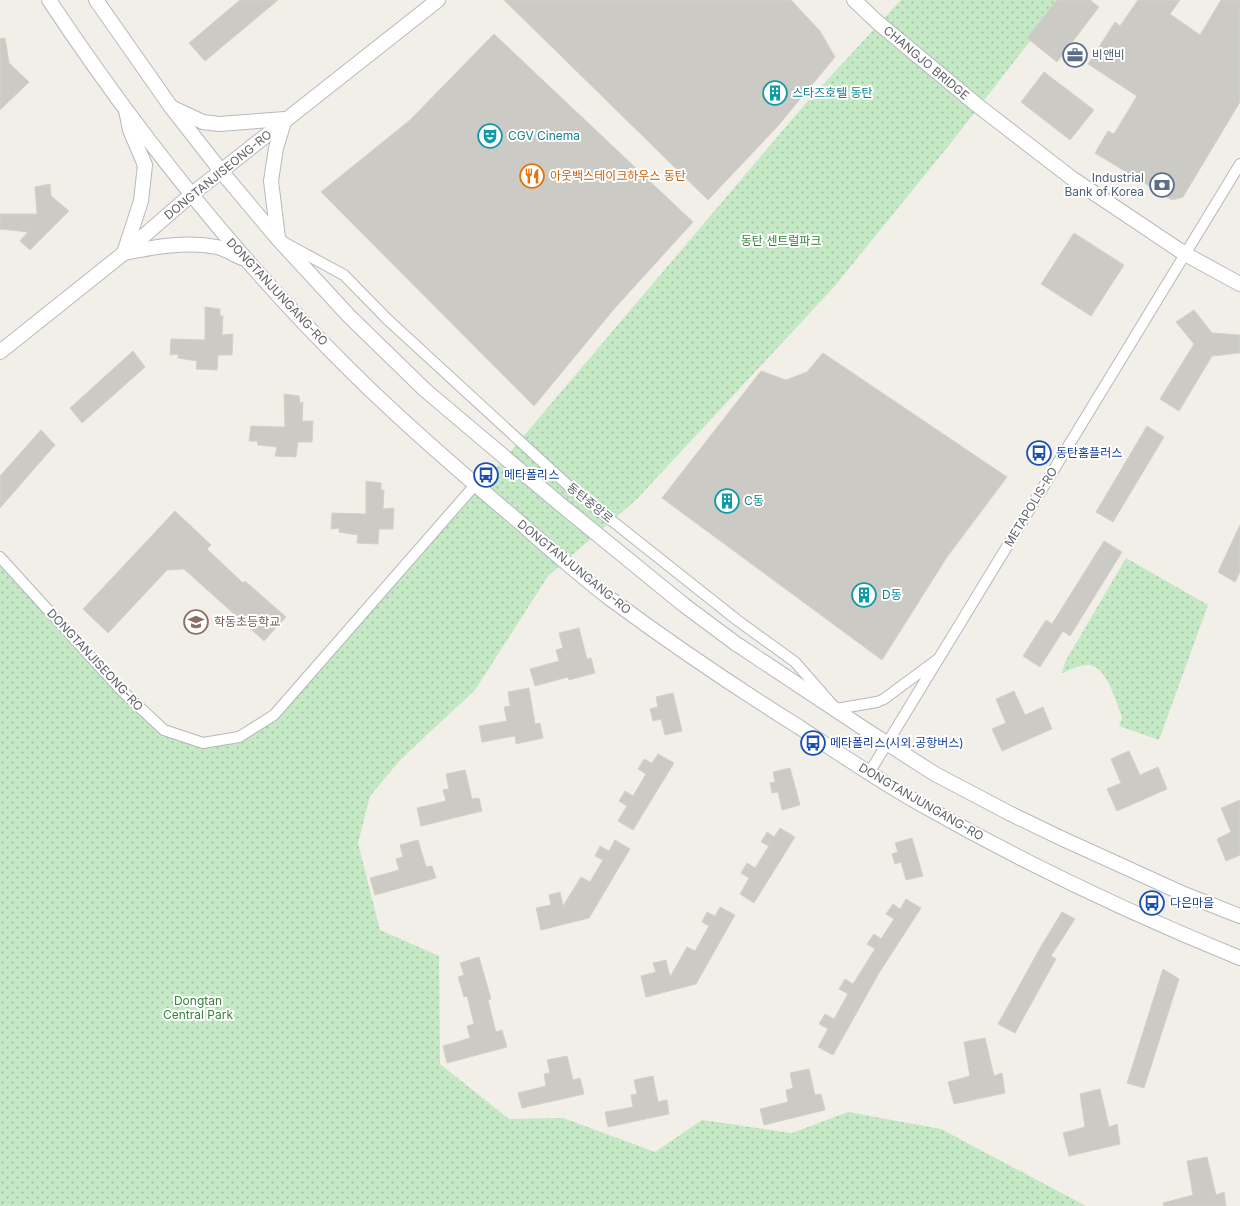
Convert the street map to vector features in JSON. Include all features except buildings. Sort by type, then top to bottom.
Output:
[{"type":"street","name":"DONGTANJUNGANG-RO","points":[[50,0],[125,107],[192,194],[248,261],[349,369],[475,485],[569,565],[711,672],[924,806],[1084,890],[1240,958]]},
{"type":"street","points":[[96,0],[171,107],[221,171],[278,239],[349,316],[425,390],[560,504],[708,624],[935,774],[1011,814],[1184,894],[1240,916]]},
{"type":"street","name":"DONGTANJISEONG-RO","points":[[0,352],[124,253],[192,194],[438,0]]},
{"type":"street","name":"CHANGJO BRIDGE","points":[[854,0],[876,21],[977,105],[1072,179],[1185,254],[1240,284]]},
{"type":"street","points":[[125,107],[130,130],[145,165],[141,201],[124,253],[163,246],[194,245],[219,247],[248,261]]},
{"type":"street","points":[[171,107],[203,122],[211,123],[285,120],[276,148],[271,181],[278,239]]},
{"type":"street","name":"METAPOLIS-RO","points":[[869,773],[1240,164]]},
{"type":"street","name":"동탄중앙로","points":[[278,239],[344,275],[387,319],[572,488],[737,620],[795,662],[836,709]]},
{"type":"street","name":"DONGTANJISEONG-RO","points":[[0,557],[120,690],[151,719],[164,730],[203,743],[239,737],[274,715],[475,485]]},
{"type":"street","points":[[836,709],[877,702],[884,699],[938,659]]},
{"type":"green space","name":"Dongtan Central Park","points":[[901,0],[1062,0],[950,144],[833,288],[637,499],[548,576],[475,690],[400,760],[370,796],[358,843],[380,930],[439,956],[440,1064],[509,1119],[563,1118],[655,1152],[702,1120],[792,1133],[848,1112],[941,1129],[1086,1206],[0,1206],[0,557],[164,730],[203,743],[239,737],[274,715],[467,503],[806,103]]},
{"type":"green space","points":[[1126,558],[1208,605],[1159,740],[1119,726],[1122,718],[1110,685],[1095,667],[1083,665],[1062,673],[1065,662]]},
{"type":"place","name":"비앤비","points":[[1075,55]]},
{"type":"place","name":"스타즈호텔 동탄","points":[[775,93]]},
{"type":"place","name":"CGV Cinema","points":[[490,136]]},
{"type":"place","name":"아웃백스테이크하우스 동탄","points":[[532,176]]},
{"type":"place","name":"Industrial Bank of Korea","points":[[1162,185]]},
{"type":"place","name":"동탄홈플러스","points":[[1039,453]]},
{"type":"place","name":"메타폴리스","points":[[486,475]]},
{"type":"place","name":"C동","points":[[727,501]]},
{"type":"place","name":"D동","points":[[864,595]]},
{"type":"place","name":"학동초등학교","points":[[196,622]]},
{"type":"place","name":"메타폴리스(시외.공항버스)","points":[[813,743]]},
{"type":"place","name":"다은마을","points":[[1152,903]]},
{"type":"park label","name":"동탄 센트럴파크","points":[[781,241]]}]
